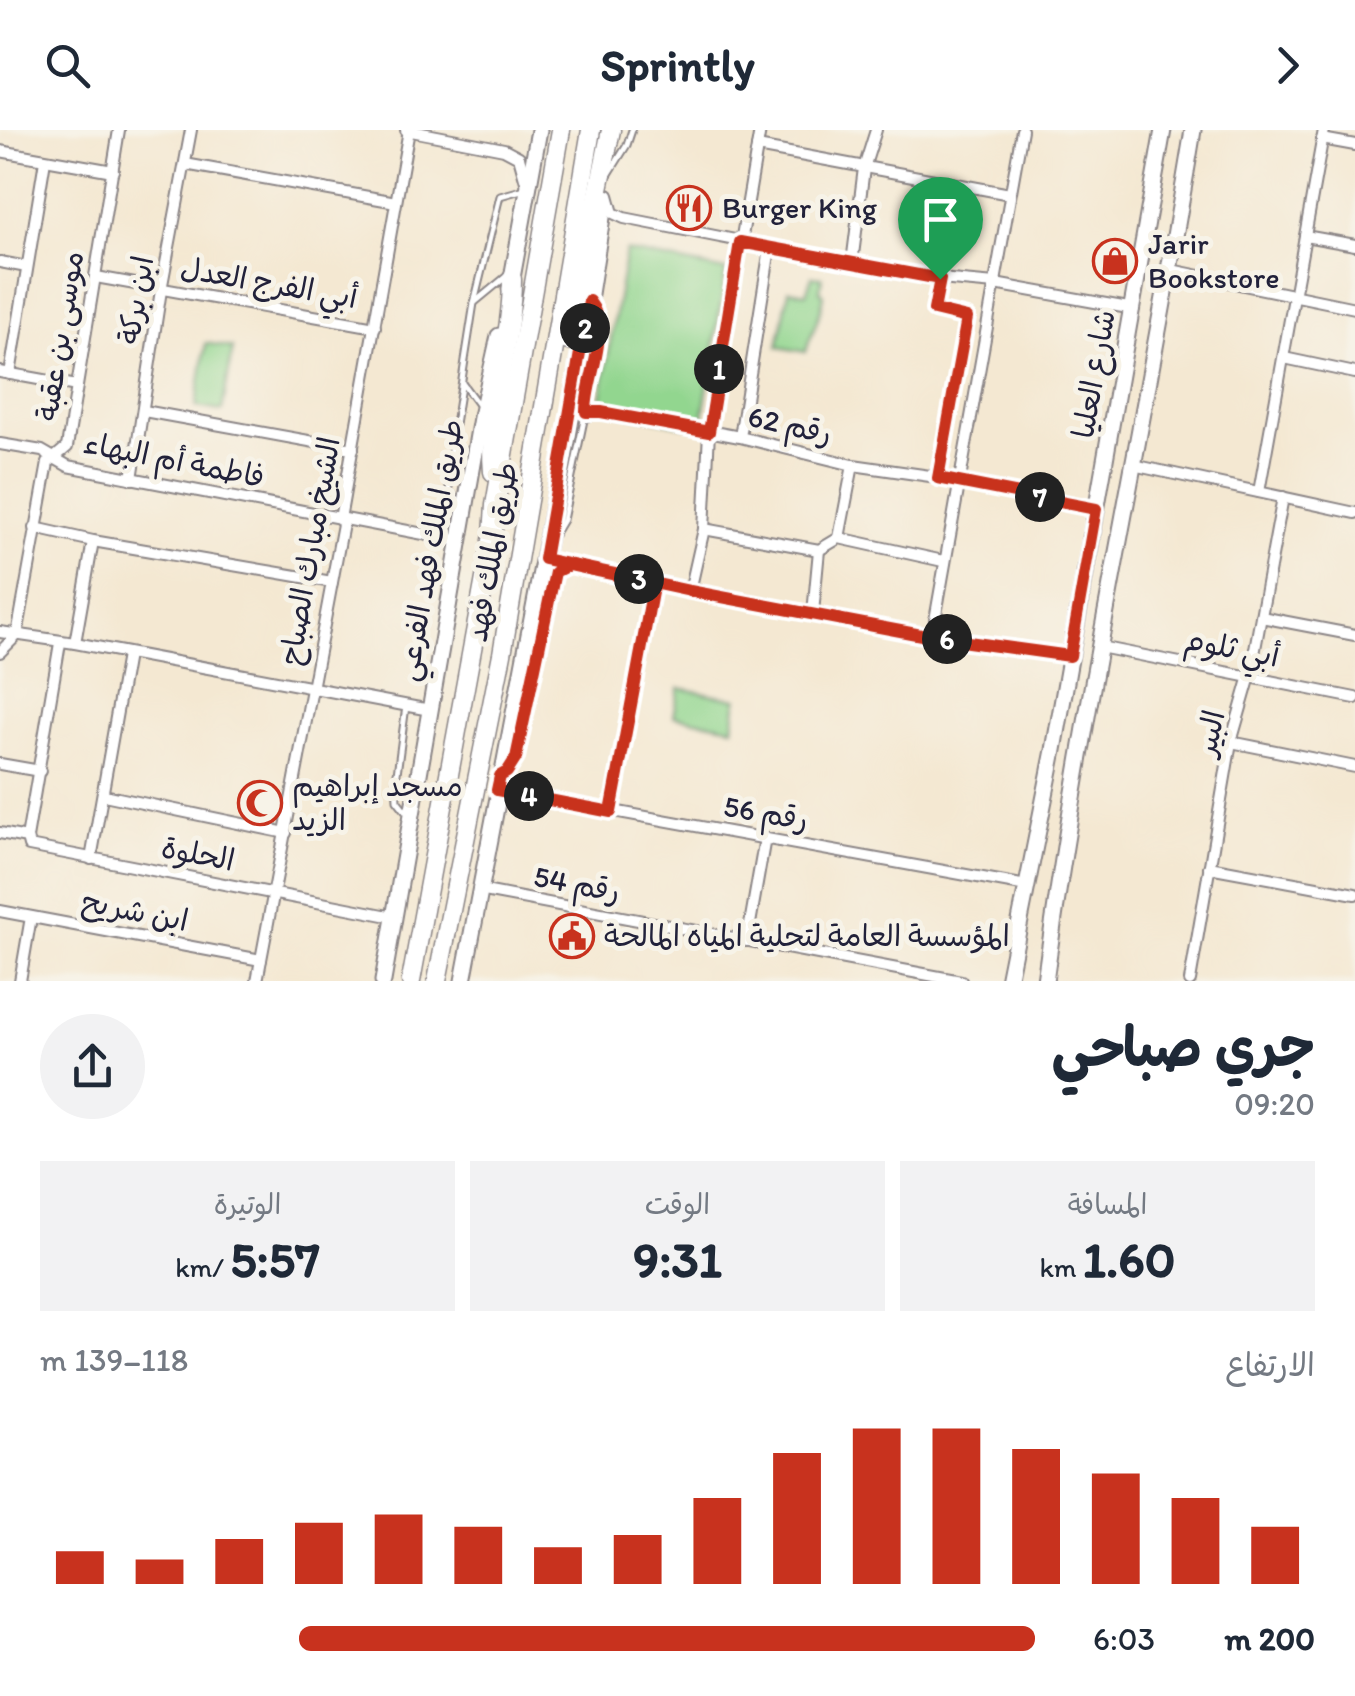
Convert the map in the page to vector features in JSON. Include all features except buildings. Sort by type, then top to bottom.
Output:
[{"type":"highway","name":"طريق الملك فهد","points":[[411,981],[562,130]]},
{"type":"highway","name":"طريق الملك فهد","points":[[437,981],[540,443],[591,130]]},
{"type":"highway","points":[[540,443],[557,395],[612,130]]},
{"type":"highway","points":[[495,505],[492,456],[512,319],[513,275]]},
{"type":"main road","name":"طريق الملك فهد الفرعي","points":[[382,981],[482,410],[513,275],[539,130]]},
{"type":"main road","points":[[463,981],[548,540],[589,301],[612,130]]},
{"type":"main road","name":"شارع العليا","points":[[1008,981],[1054,750],[1164,130]]},
{"type":"main road","name":"شارع العليا","points":[[1045,981],[1066,825],[1171,270],[1193,130]]},
{"type":"main road","points":[[1054,750],[1056,768],[1064,776],[1074,771],[1080,757]]},
{"type":"main road","points":[[1041,816],[1049,808],[1056,810],[1063,813],[1066,825]]},
{"type":"street","name":"موسى بن عقبة","points":[[17,635],[48,463],[67,447],[119,130]]},
{"type":"street","name":"ابن بركة","points":[[132,479],[191,130]]},
{"type":"street","points":[[408,130],[504,149],[519,157],[528,188]]},
{"type":"street","name":"الشيخ مبارك الصباح","points":[[257,981],[343,524],[340,518],[408,130]]},
{"type":"street","points":[[690,591],[704,529],[709,432],[760,130]]},
{"type":"street","points":[[852,264],[864,168],[876,130]]},
{"type":"street","points":[[932,637],[1022,130]]},
{"type":"street","points":[[1259,492],[1323,134],[1355,145]]},
{"type":"street","points":[[757,146],[1010,194]]},
{"type":"street","points":[[0,151],[112,172]]},
{"type":"street","points":[[46,160],[5,373],[77,386]]},
{"type":"street","points":[[185,164],[396,202]]},
{"type":"street","points":[[606,181],[613,212],[624,218],[852,264],[995,284],[1134,310]]},
{"type":"street","points":[[1305,236],[1355,246]]},
{"type":"street","points":[[740,437],[770,248]]},
{"type":"street","points":[[0,262],[28,267]]},
{"type":"street","points":[[1171,270],[1355,308]]},
{"type":"street","name":"أبي الفرج العدل","points":[[96,277],[375,327]]},
{"type":"street","points":[[1284,358],[1355,373]]},
{"type":"street","points":[[144,410],[353,449]]},
{"type":"street","name":"رقم 62","points":[[601,412],[740,437],[852,465],[958,480],[1096,509]]},
{"type":"street","name":"فاطمة أم البهاء","points":[[0,444],[42,451],[68,466],[460,541]]},
{"type":"street","points":[[839,538],[852,465]]},
{"type":"street","points":[[1133,465],[1355,513]]},
{"type":"street","name":"البير","points":[[1190,981],[1232,742],[1250,676],[1283,497]]},
{"type":"street","points":[[35,528],[93,542],[332,582]]},
{"type":"street","points":[[704,529],[819,550],[839,538],[944,561]]},
{"type":"street","points":[[75,643],[93,542]]},
{"type":"street","points":[[813,613],[819,550]]},
{"type":"street","points":[[544,559],[932,637],[1070,656]]},
{"type":"street","points":[[611,812],[654,582]]},
{"type":"street","points":[[1261,616],[1355,635]]},
{"type":"street","points":[[0,632],[430,710]]},
{"type":"street","points":[[0,652],[17,635]]},
{"type":"street","points":[[27,838],[60,643]]},
{"type":"street","name":"أبي ثلوم","points":[[1100,647],[1355,698]]},
{"type":"street","points":[[91,859],[127,655]]},
{"type":"street","points":[[1232,742],[1355,767]]},
{"type":"street","points":[[0,764],[40,771]]},
{"type":"street","name":"رقم 56","points":[[499,783],[611,812],[1027,886]]},
{"type":"street","points":[[104,794],[286,833]]},
{"type":"street","name":"الحلوة","points":[[0,833],[27,838],[29,846],[394,917]]},
{"type":"street","points":[[747,941],[765,838]]},
{"type":"street","points":[[1209,867],[1355,894]]},
{"type":"street","name":"رقم 54","points":[[480,890],[960,981]]},
{"type":"street","name":"ابن شريح","points":[[0,911],[261,960]]},
{"type":"street","points":[[20,981],[31,917]]},
{"type":"lane","points":[[606,181],[632,130]]},
{"type":"lane","points":[[465,509],[450,492],[447,474],[474,304],[500,196],[528,188]]},
{"type":"lane","points":[[474,304],[513,275]]},
{"type":"lane","points":[[938,478],[967,318],[934,310],[940,279]]},
{"type":"lane","points":[[589,301],[599,313],[599,328],[586,412],[601,412]]},
{"type":"lane","points":[[460,380],[482,410]]},
{"type":"lane","points":[[548,540],[563,520],[584,420],[601,412]]},
{"type":"lane","points":[[499,783],[516,758],[555,572],[569,565]]},
{"type":"lane","points":[[406,706],[397,800],[412,818]]},
{"type":"green space","points":[[626,251],[726,271],[701,429],[599,408]]},
{"type":"green space","points":[[812,276],[822,277],[820,291],[824,295],[806,352],[778,347],[789,290],[806,293]]},
{"type":"green space","points":[[206,343],[233,348],[222,411],[196,407]]},
{"type":"green space","points":[[679,688],[737,699],[733,727],[674,716]]},
{"type":"place","name":"Burger King","points":[[689,208]]},
{"type":"place","name":"Jarir Bookstore","points":[[1115,261]]},
{"type":"place","name":"مسجد إبراهيم الزيد","points":[[260,803]]},
{"type":"place","name":"المؤسسة العامة لتحلية المياه المالحة","points":[[572,936]]},
{"type":"route","points":[[940,279],[740,242],[709,432],[586,412],[599,328],[599,313],[589,301],[544,559],[654,582],[611,812],[497,790],[500,776],[516,758],[555,572],[569,565],[654,582],[690,591],[932,637],[1070,656],[1096,509],[938,478],[967,318],[934,310],[940,279]]}]
